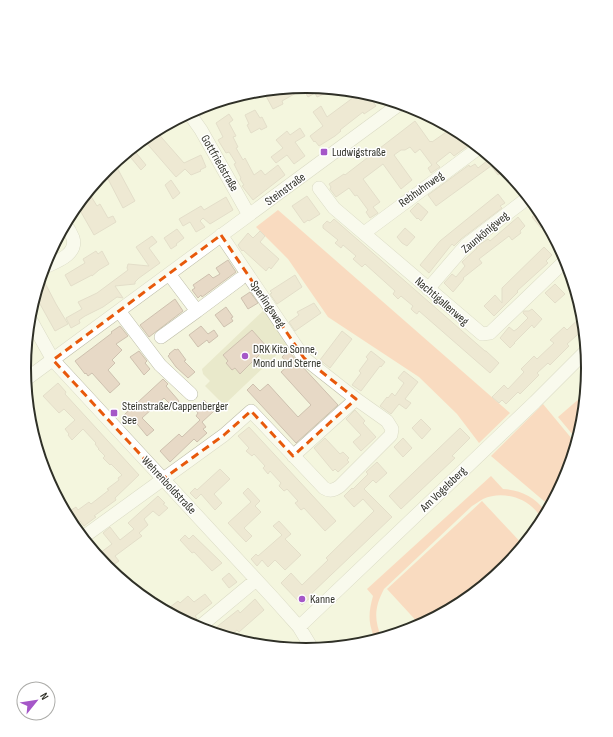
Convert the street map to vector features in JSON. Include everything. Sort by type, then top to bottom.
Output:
[{"type":"street","name":"Steinstraße","points":[[31,375],[394,108]]},
{"type":"street","name":"Gottfriedstraße","points":[[192,118],[249,215]]},
{"type":"street","name":"Rebhuhnweg","points":[[364,233],[475,151]]},
{"type":"street","name":"Nachtigallenweg","points":[[319,188],[334,208],[479,333],[490,333],[561,264]]},
{"type":"street","name":"Zaunkönigweg","points":[[428,289],[466,245],[525,200]]},
{"type":"street","points":[[52,263],[71,251],[74,242],[68,230]]},
{"type":"street","name":"Sperlingsweg","points":[[163,479],[224,435],[251,411],[324,488],[333,490],[340,486],[390,438],[392,432],[391,426],[387,421],[356,399],[304,358],[222,235]]},
{"type":"street","points":[[169,274],[196,311]]},
{"type":"street","points":[[161,337],[240,279]]},
{"type":"street","points":[[119,311],[160,366],[191,394]]},
{"type":"street","name":"Wehrenboldstraße","points":[[34,326],[53,360],[256,580],[298,627],[309,644]]},
{"type":"street","name":"Am Vogelsberg","points":[[298,627],[535,402],[581,356]]},
{"type":"street","points":[[293,456],[356,399]]},
{"type":"street","points":[[87,534],[163,479]]},
{"type":"street","points":[[202,623],[256,580]]},
{"type":"highlighted area","points":[[221,235],[304,358],[356,399],[293,456],[251,411],[224,435],[163,479],[53,360]]},
{"type":"shaded area","points":[[278,210],[510,413],[479,443],[457,414],[419,377],[328,317],[288,259],[256,227]]},
{"type":"shaded area","name":"DRK Kita Sonne, Mond und Sterne","points":[[266,308],[289,343],[224,405],[205,386],[210,381],[203,374],[202,369]]},
{"type":"shaded area","points":[[580,398],[574,436],[558,417]]},
{"type":"shaded area","points":[[543,404],[573,440],[561,474],[547,503],[491,456]]},
{"type":"shaded area","points":[[491,476],[503,489],[523,493],[534,499],[543,509],[540,515],[526,502],[518,498],[500,495],[483,499],[472,506],[384,589],[378,602],[376,614],[376,620],[380,634],[374,636],[370,624],[370,608],[373,596],[367,589]]},
{"type":"shaded area","points":[[482,501],[520,542],[488,576],[460,598],[416,621],[387,589]]},
{"type":"building","points":[[306,93],[314,93],[308,97]]},
{"type":"building","points":[[315,93],[324,94],[317,97]]},
{"type":"building","points":[[295,94],[282,101],[283,104],[273,109],[266,96]]},
{"type":"building","points":[[354,97],[356,99],[358,98],[373,101],[376,106],[364,114],[363,112],[340,130],[341,131],[335,136],[319,146],[315,141],[314,142],[310,136],[323,126],[313,112],[321,106],[327,117]]},
{"type":"building","points":[[255,110],[260,118],[262,117],[267,127],[261,130],[260,128],[251,133],[247,125],[249,124],[245,115]]},
{"type":"building","points":[[229,114],[233,120],[229,123],[236,136],[233,137],[238,147],[236,148],[243,160],[245,158],[254,175],[261,170],[265,175],[278,165],[285,175],[253,200],[242,186],[244,185],[234,164],[236,163],[229,152],[226,153],[218,140],[223,137],[216,123]]},
{"type":"building","points":[[415,121],[430,142],[447,132],[468,145],[454,156],[450,152],[436,163],[440,167],[431,173],[428,168],[432,165],[420,149],[415,153],[410,147],[405,150],[401,150],[394,155],[412,180],[401,189],[383,164],[363,179],[380,202],[373,207],[378,213],[370,218],[366,212],[368,210],[357,195],[355,196],[349,188],[336,197],[330,189],[331,187],[329,184],[344,174],[345,175]]},
{"type":"building","points":[[300,128],[305,136],[295,142],[305,156],[294,164],[287,155],[276,163],[271,157],[283,148],[276,140],[287,131],[290,135]]},
{"type":"building","points":[[160,135],[184,163],[201,155],[206,167],[191,175],[185,169],[176,177],[147,144]]},
{"type":"building","points":[[136,152],[146,165],[141,170],[130,157]]},
{"type":"building","points":[[487,161],[500,173],[498,175],[491,166],[436,206],[428,195],[469,165],[470,167],[475,164],[478,168]]},
{"type":"building","points":[[118,168],[135,201],[123,208],[108,179],[107,180]]},
{"type":"building","points":[[505,178],[514,187],[518,192],[517,193]]},
{"type":"building","points":[[171,180],[180,193],[173,199],[165,185]]},
{"type":"building","points":[[498,194],[505,203],[500,206],[502,208],[454,246],[452,244],[429,273],[420,265],[440,241]]},
{"type":"building","points":[[307,196],[320,214],[304,223],[292,206]]},
{"type":"building","points":[[91,197],[97,206],[100,204],[108,218],[113,216],[116,222],[94,235],[80,211]]},
{"type":"building","points":[[226,197],[233,210],[210,224],[203,218],[200,221],[205,227],[196,232],[190,222],[183,226],[179,219],[201,206],[204,210]]},
{"type":"building","points":[[418,203],[428,212],[421,221],[418,218],[417,219],[410,211]]},
{"type":"building","points":[[532,210],[536,215],[545,231],[532,217],[534,215],[531,211]]},
{"type":"building","points":[[518,217],[525,226],[520,231],[521,233],[512,240],[509,236],[479,259],[482,263],[463,278],[464,279],[453,292],[444,283],[452,274],[456,277],[465,266],[462,262],[477,248],[476,247],[488,239],[490,241]]},
{"type":"building","points":[[334,219],[499,363],[490,373],[419,311],[417,314],[414,312],[411,309],[413,306],[401,296],[398,299],[393,294],[395,291],[365,264],[362,267],[353,259],[356,256],[343,245],[341,248],[335,243],[338,240],[323,228],[323,225],[327,221],[330,223]]},
{"type":"building","points":[[405,228],[415,237],[407,246],[397,237]]},
{"type":"building","points":[[177,229],[184,238],[171,249],[164,238]]},
{"type":"building","points":[[260,231],[265,236],[260,242],[279,259],[271,269],[269,267],[266,271],[243,250],[242,251],[238,245],[248,233],[253,238]]},
{"type":"building","points":[[152,236],[157,242],[149,248],[160,263],[139,278],[135,284],[115,286],[123,298],[117,297],[103,307],[79,320],[80,323],[71,328],[66,318],[82,309],[78,302],[97,293],[128,270],[128,264],[149,266],[136,247]]},
{"type":"building","points":[[544,247],[552,255],[546,261],[548,263],[517,291],[518,292],[494,316],[484,306],[495,295],[502,303],[502,288]]},
{"type":"building","points":[[96,251],[98,254],[102,251],[109,264],[92,276],[71,286],[65,275],[85,263],[83,259]]},
{"type":"building","points":[[228,260],[236,272],[202,297],[201,295],[198,298],[192,290],[195,288],[193,285],[209,274],[213,278],[220,274],[216,268]]},
{"type":"building","points":[[295,275],[302,287],[277,304],[270,294],[272,293],[270,291]]},
{"type":"building","points":[[45,283],[68,324],[55,331],[39,302]]},
{"type":"building","points":[[555,284],[565,294],[555,303],[545,293]]},
{"type":"building","points":[[250,292],[258,303],[248,309],[241,298]]},
{"type":"building","points":[[175,299],[183,311],[149,337],[140,325]]},
{"type":"building","points":[[314,303],[321,313],[295,331],[289,322],[299,315],[297,312]]},
{"type":"building","points":[[226,307],[233,317],[231,318],[233,321],[224,327],[215,315]]},
{"type":"building","points":[[532,309],[542,319],[534,328],[532,325],[510,348],[500,338],[509,327],[514,331],[517,329],[528,318],[523,313],[524,311],[529,311]]},
{"type":"building","points":[[578,320],[580,333],[567,344],[569,346],[550,365],[548,363],[537,373],[539,375],[520,394],[518,392],[506,404],[502,400],[499,403],[492,397],[504,385],[508,389],[524,372],[521,369],[534,356],[537,359],[554,343],[550,340],[564,327],[567,330]]},
{"type":"building","points":[[120,326],[128,336],[116,344],[122,350],[112,360],[115,363],[108,370],[120,384],[110,393],[92,373],[88,376],[86,373],[85,374],[75,361]]},
{"type":"building","points":[[201,326],[208,334],[214,330],[218,336],[209,343],[207,340],[198,347],[189,335]]},
{"type":"building","points":[[252,330],[267,347],[240,374],[235,368],[232,370],[226,363],[228,361],[223,355]]},
{"type":"building","points":[[342,331],[352,339],[330,368],[320,360]]},
{"type":"building","points":[[175,349],[178,349],[186,360],[184,361],[195,372],[188,378],[176,367],[168,356]]},
{"type":"building","points":[[139,351],[147,361],[145,363],[150,369],[144,375],[130,357]]},
{"type":"building","points":[[288,351],[338,405],[296,443],[247,390],[253,384],[260,391],[268,384],[298,417],[311,405],[281,372],[289,365],[282,357]]},
{"type":"building","points":[[371,351],[385,362],[381,367],[380,366],[361,391],[352,385],[361,373],[359,371],[368,359],[366,357]]},
{"type":"building","points":[[404,371],[418,382],[405,399],[411,403],[406,409],[399,404],[391,414],[380,406],[392,393],[395,396],[404,383],[398,378]]},
{"type":"building","points":[[163,379],[168,384],[166,386],[179,401],[173,407],[164,398],[142,418],[154,430],[147,436],[133,419],[128,424],[123,419],[126,416],[124,415]]},
{"type":"building","points":[[58,383],[66,392],[65,394],[139,475],[115,498],[116,500],[94,516],[96,517],[84,526],[80,521],[77,523],[71,510],[76,507],[78,510],[89,502],[91,504],[109,490],[107,489],[119,480],[118,478],[122,475],[103,458],[105,456],[98,449],[95,444],[96,443],[83,429],[72,440],[65,429],[75,420],[64,409],[59,413],[43,396]]},
{"type":"building","points":[[204,400],[214,411],[202,422],[206,427],[203,429],[207,433],[197,442],[194,439],[170,462],[160,451],[179,434],[182,437],[200,420],[196,416],[198,413],[195,409]]},
{"type":"building","points":[[355,410],[365,421],[363,423],[376,437],[361,451],[353,442],[361,435],[346,419]]},
{"type":"building","points":[[421,419],[431,429],[422,439],[412,428]]},
{"type":"building","points":[[249,427],[336,521],[325,531],[304,508],[301,510],[295,503],[298,501],[287,489],[284,491],[279,486],[281,483],[270,471],[268,474],[263,468],[265,466],[254,454],[252,456],[246,451],[249,448],[238,436]]},
{"type":"building","points":[[460,428],[470,438],[452,456],[455,458],[401,509],[389,496]]},
{"type":"building","points":[[325,438],[340,454],[343,452],[349,458],[347,460],[349,462],[338,472],[335,469],[333,471],[314,448]]},
{"type":"building","points":[[403,438],[412,448],[403,457],[394,447]]},
{"type":"building","points":[[377,462],[387,473],[376,483],[373,480],[364,489],[392,517],[311,594],[312,596],[302,605],[281,583],[291,573],[302,585],[328,560],[326,558],[374,511],[363,499],[354,507],[344,496],[368,474],[366,472]]},
{"type":"building","points":[[220,469],[230,479],[214,494],[222,503],[215,510],[201,494],[196,499],[190,493],[195,488],[197,490]]},
{"type":"building","points":[[248,488],[260,501],[255,506],[261,512],[244,528],[252,536],[246,542],[228,523],[251,502],[243,493]]},
{"type":"building","points":[[158,496],[165,503],[163,504],[168,508],[159,516],[153,511],[144,519],[148,525],[139,533],[142,536],[115,556],[119,561],[114,565],[101,552],[112,544],[103,533],[110,527],[120,540],[134,529],[128,523]]},
{"type":"building","points":[[279,521],[291,534],[285,539],[301,555],[285,570],[275,560],[268,567],[262,560],[257,566],[251,559],[256,554],[258,556],[282,535],[273,526]]},
{"type":"building","points":[[185,535],[189,539],[193,535],[222,563],[212,571],[180,540]]},
{"type":"building","points":[[229,573],[237,582],[229,588],[222,579]]},
{"type":"building","points":[[205,594],[212,603],[195,616],[197,618],[195,620],[170,607],[178,601],[180,603],[188,596],[194,602]]},
{"type":"building","points":[[255,599],[264,610],[239,632],[237,630],[232,634],[215,628],[238,610],[240,613]]},
{"type":"place","name":"Ludwigstraße","points":[[324,152]]},
{"type":"place","name":"DRK Kita Sonne, Mond und Sterne","points":[[245,356]]},
{"type":"place","name":"Steinstraße/Cappenberger See","points":[[114,413]]},
{"type":"place","name":"Kanne","points":[[302,599]]}]
